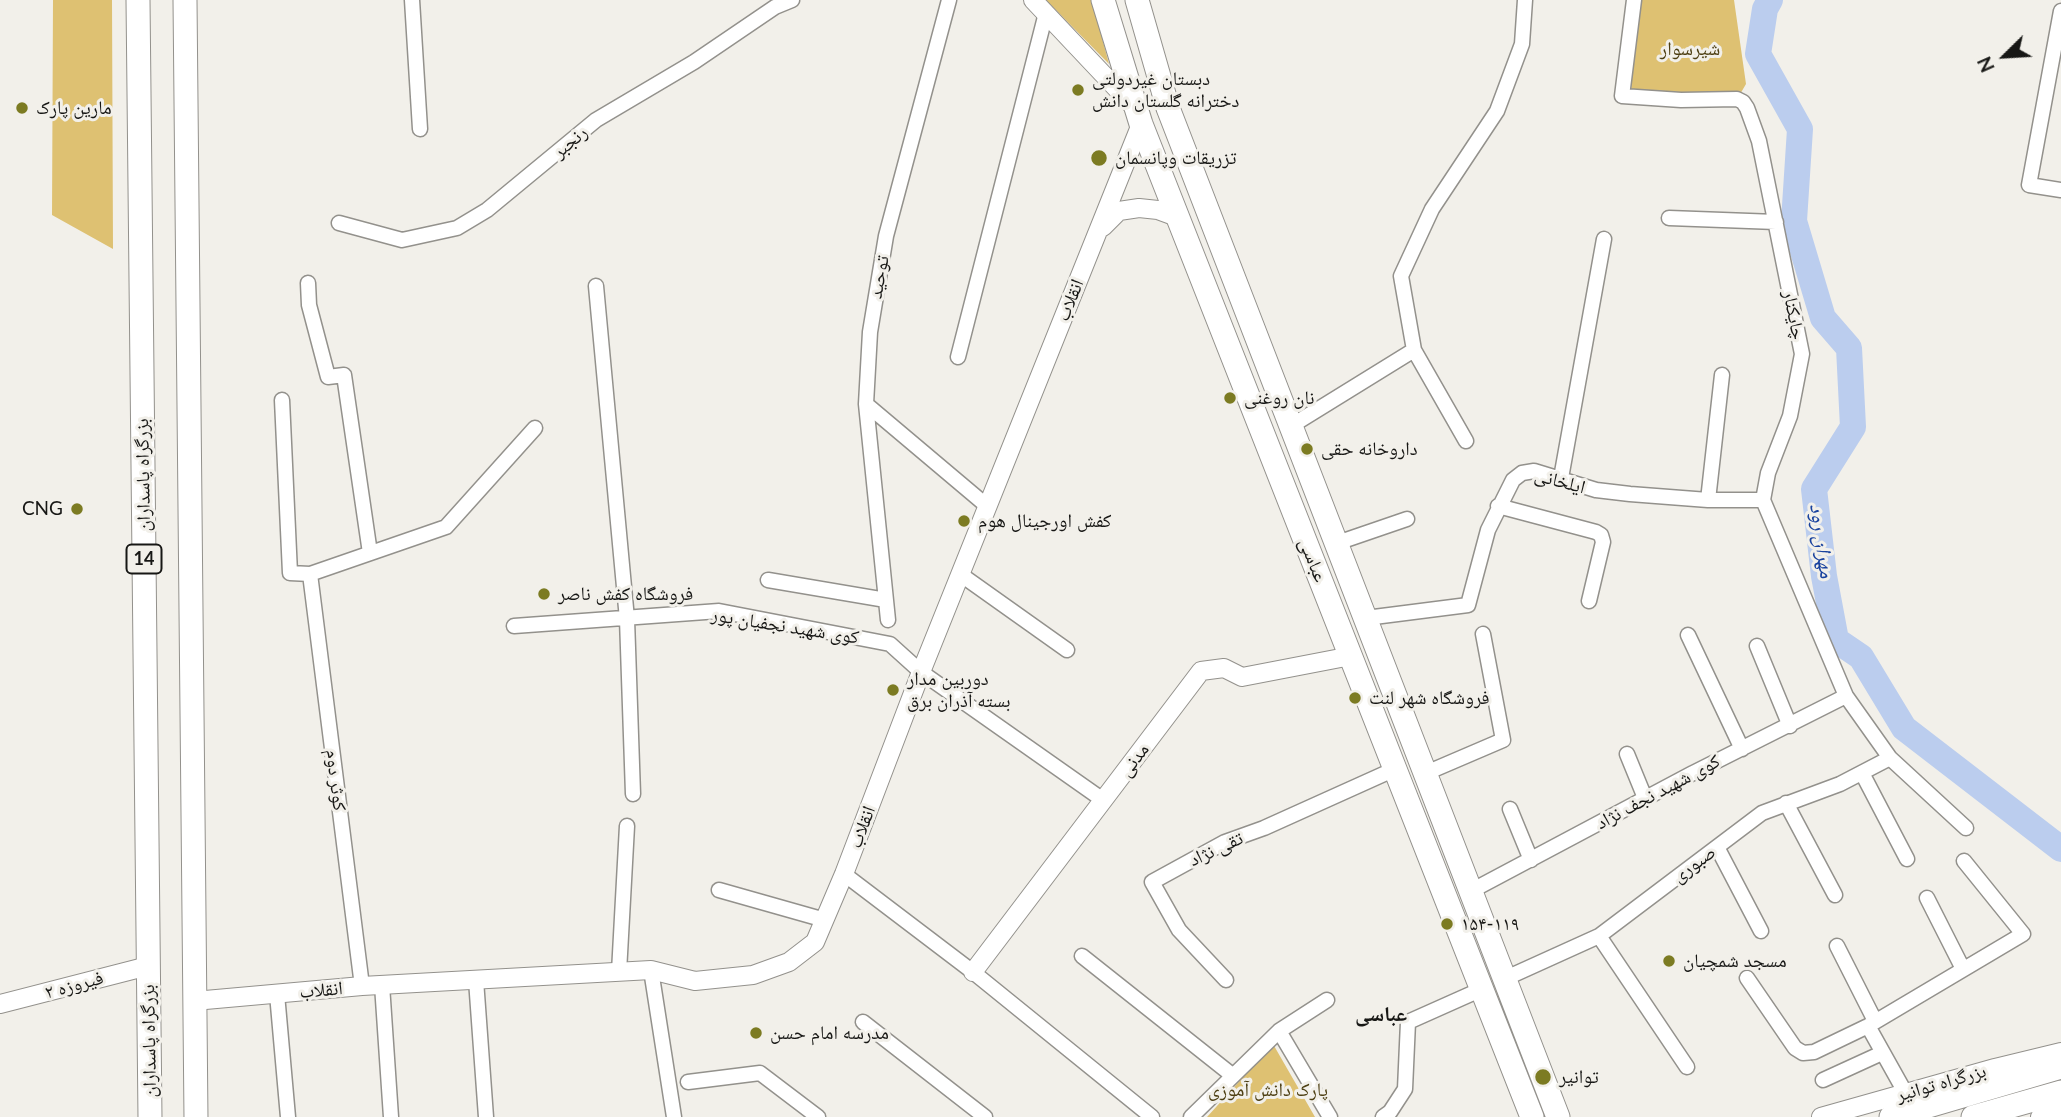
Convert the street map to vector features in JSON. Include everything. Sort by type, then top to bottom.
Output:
[{"type":"main road","name":"بزرگراه پاسداران","points":[[138,0],[150,1117]]},
{"type":"main road","name":"14","points":[[186,0],[196,1117]]},
{"type":"main road","name":"عباسى","points":[[1102,0],[1138,116],[1177,218],[1532,1117]]},
{"type":"main road","name":"عباسى","points":[[1137,0],[1168,108],[1558,1117]]},
{"type":"main road","points":[[1392,761],[1414,743]]},
{"type":"main road","points":[[1973,1117],[2032,1098],[2061,1067]]},
{"type":"main road","points":[[1891,1117],[2061,1092]]},
{"type":"street","points":[[412,0],[420,129]]},
{"type":"street","name":"رنجبر","points":[[339,223],[402,240],[457,228],[487,210],[596,120],[694,62],[773,4],[792,0]]},
{"type":"street","name":"توحید","points":[[888,620],[866,404],[870,332],[886,236],[949,0]]},
{"type":"street","points":[[1466,441],[1415,349],[1401,276],[1432,209],[1497,111],[1522,44],[1525,0]]},
{"type":"street","name":"چایکنار","points":[[1634,0],[1622,96],[1681,100],[1737,99],[1743,102],[1759,141],[1802,354],[1790,416],[1768,473],[1763,500]]},
{"type":"street","points":[[1040,7],[1138,116]]},
{"type":"street","points":[[958,357],[1040,7]]},
{"type":"street","points":[[2061,11],[2058,43],[2029,185],[2061,190]]},
{"type":"street","name":"انقلاب","points":[[194,1001],[362,986],[651,970],[695,981],[753,975],[789,962],[815,942],[1097,232],[1138,116]]},
{"type":"street","points":[[1097,232],[1119,211],[1139,208],[1158,210],[1177,218]]},
{"type":"street","points":[[1669,218],[1776,222]]},
{"type":"street","points":[[1561,478],[1604,239]]},
{"type":"street","points":[[308,283],[309,305],[328,377],[344,375],[370,553]]},
{"type":"street","points":[[597,286],[627,619],[633,794]]},
{"type":"street","points":[[1292,426],[1415,349]]},
{"type":"street","points":[[1708,500],[1722,375]]},
{"type":"street","points":[[282,400],[290,573],[310,574],[446,527],[535,428]]},
{"type":"street","points":[[866,404],[987,506]]},
{"type":"street","name":"ایلخانی","points":[[1366,618],[1468,605],[1482,548],[1498,506],[1513,480],[1522,472],[1534,471],[1596,490],[1708,500],[1763,500]]},
{"type":"street","points":[[1763,500],[1846,696],[1890,758],[1966,828]]},
{"type":"street","points":[[1498,506],[1601,535],[1603,542],[1589,601]]},
{"type":"street","points":[[1337,543],[1407,519]]},
{"type":"street","name":"کوثر دوم","points":[[310,574],[362,986]]},
{"type":"street","points":[[960,574],[1067,650]]},
{"type":"street","points":[[768,580],[886,600]]},
{"type":"street","name":"کوی شهید نجفیان پور","points":[[513,626],[719,611],[890,644],[920,672],[1103,800]]},
{"type":"street","points":[[1426,773],[1503,740],[1483,635]]},
{"type":"street","points":[[1688,635],[1742,749]]},
{"type":"street","points":[[1757,646],[1790,726]]},
{"type":"street","name":"مدنی","points":[[973,972],[1201,671],[1224,668],[1242,677],[1351,656]]},
{"type":"street","name":"کوی شهید نجف نژاد","points":[[1471,891],[1645,798],[1846,696]]},
{"type":"street","points":[[1627,754],[1645,798]]},
{"type":"street","name":"صبوری","points":[[1504,979],[1599,936],[1762,813],[1840,784],[1890,758]]},
{"type":"street","name":"تقی نژاد","points":[[1226,980],[1179,930],[1152,882],[1225,842],[1264,828],[1392,761]]},
{"type":"street","points":[[1862,773],[1907,859]]},
{"type":"street","points":[[1786,803],[1835,895]]},
{"type":"street","points":[[1510,809],[1531,860]]},
{"type":"street","points":[[619,972],[627,826]]},
{"type":"street","points":[[1717,848],[1761,931]]},
{"type":"street","points":[[1747,978],[1795,1048],[1803,1053],[1814,1052],[1871,1024],[2023,934],[1964,861]]},
{"type":"street","points":[[844,874],[973,972],[1153,1117]]},
{"type":"street","points":[[719,890],[825,920]]},
{"type":"street","points":[[1927,898],[1963,970]]},
{"type":"street","points":[[1599,936],[1687,1067]]},
{"type":"street","points":[[1837,946],[1882,1053],[1906,1094]]},
{"type":"street","points":[[1082,956],[1232,1075]]},
{"type":"street","name":"فیروزه ٢","points":[[0,1004],[148,966]]},
{"type":"street","points":[[651,970],[674,1117]]},
{"type":"street","points":[[476,979],[486,1117]]},
{"type":"street","points":[[382,985],[391,1117]]},
{"type":"street","points":[[1383,1117],[1390,1112],[1405,1089],[1408,1022],[1482,989]]},
{"type":"street","points":[[277,994],[288,1117]]},
{"type":"street","points":[[1191,1117],[1279,1031],[1327,1000]]},
{"type":"street","points":[[863,1022],[985,1117]]},
{"type":"street","points":[[1279,1031],[1330,1117]]},
{"type":"street","name":"بزرگراه توانیر","points":[[1821,1117],[2061,1052]]},
{"type":"street","points":[[1823,1080],[1882,1053]]},
{"type":"street","points":[[688,1082],[760,1073],[818,1117]]},
{"type":"street","points":[[2032,1098],[2061,1111]]},
{"type":"green space","points":[[53,0],[112,0],[113,249],[52,215]]},
{"type":"green space","points":[[1046,0],[1092,0],[1109,64]]},
{"type":"green space","name":"شیرسوار","points":[[1637,0],[1734,0],[1746,84],[1739,96],[1631,91]]},
{"type":"green space","name":"پارک دانش آموزی","points":[[1273,1044],[1315,1117],[1207,1117]]},
{"type":"waterway","name":"مهران رود","points":[[1770,0],[1765,9],[1758,54],[1800,129],[1794,221],[1823,318],[1849,348],[1853,427],[1814,489],[1824,576],[1836,640],[1861,657],[1904,728],[2061,849]]},
{"type":"place","name":"دبستان غیردولتی دخترانه گلستان دانش","points":[[1078,90]]},
{"type":"place","name":"مارین پارک","points":[[22,108]]},
{"type":"place","name":"تزریقات وپانسمان","points":[[1099,158]]},
{"type":"place","name":"نان روغنی","points":[[1230,398]]},
{"type":"place","name":"داروخانه حقی","points":[[1307,449]]},
{"type":"place","name":"CNG","points":[[77,509]]},
{"type":"place","name":"کفش اورجینال هوم","points":[[964,521]]},
{"type":"place","name":"فروشگاه کفش ناصر","points":[[544,594]]},
{"type":"place","name":"دوربین مدار بسته آذران برق","points":[[893,690]]},
{"type":"place","name":"فروشگاه شهر لنت","points":[[1355,698]]},
{"type":"place","name":"۱۵۴-۱۱۹","points":[[1447,924]]},
{"type":"place","name":"مسجد شمچیان","points":[[1669,961]]},
{"type":"place","name":"مدرسه امام حسن","points":[[756,1033]]},
{"type":"place","name":"توانیر","points":[[1543,1077]]},
{"type":"district","name":"عباسی","points":[[1381,1014]]}]
